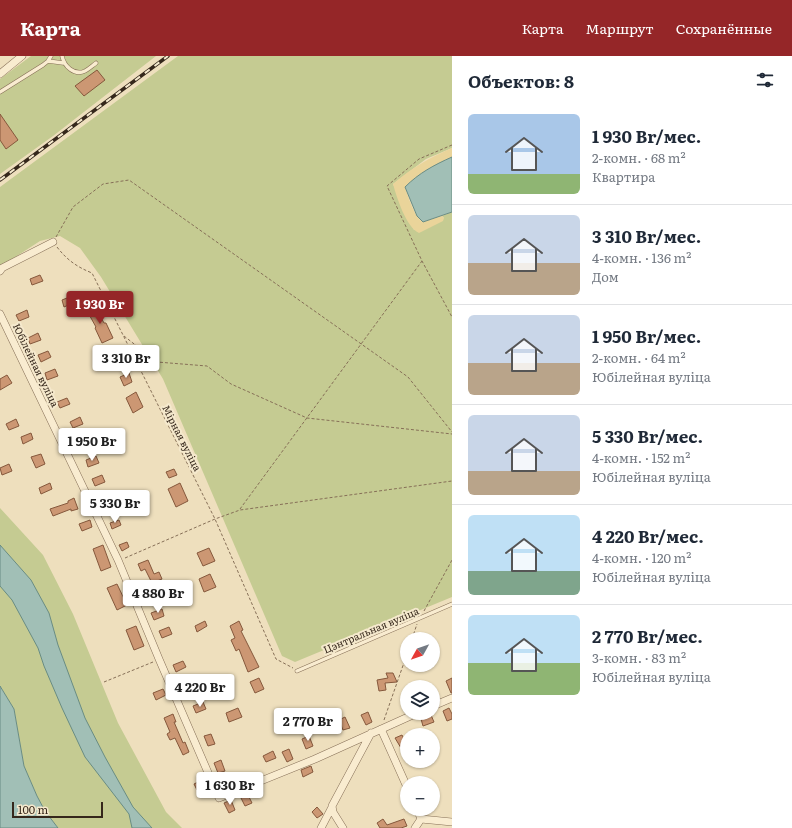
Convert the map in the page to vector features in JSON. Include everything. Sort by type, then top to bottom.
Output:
[{"type":"street","points":[[0,74],[22,56]]},
{"type":"street","points":[[0,271],[2,268],[53,242]]},
{"type":"street","name":"Юбілейная вуліца","points":[[0,314],[118,560],[159,659],[220,798],[315,759],[401,720]]},
{"type":"street","points":[[440,703],[452,698]]},
{"type":"street","points":[[381,729],[402,776]]},
{"type":"street","points":[[321,828],[371,733]]},
{"type":"street","points":[[332,806],[333,812],[343,828]]},
{"type":"street","points":[[421,819],[452,822]]},
{"type":"street","points":[[415,828],[421,819]]},
{"type":"lane","points":[[0,92],[48,61],[51,56]]},
{"type":"lane","points":[[62,56],[63,63]]},
{"type":"lane","points":[[48,61],[63,63],[70,69],[77,72],[84,72],[96,63]]},
{"type":"lane","name":"Цэнтральная вуліца","points":[[296,671],[452,604]]},
{"type":"path","points":[[452,145],[419,159],[387,186],[422,260],[452,317]]},
{"type":"path","points":[[53,242],[73,207],[103,184],[129,180],[408,377],[452,432]]},
{"type":"path","name":"Мірная вуліца","points":[[53,242],[63,255],[75,266],[92,273],[215,519],[276,659],[296,671]]},
{"type":"path","points":[[240,510],[422,260]]},
{"type":"path","points":[[123,335],[157,362],[207,366],[231,384],[307,418],[452,434]]},
{"type":"path","points":[[118,560],[240,510],[452,481]]},
{"type":"path","points":[[415,632],[420,618],[452,560]]},
{"type":"path","points":[[104,682],[159,659]]},
{"type":"path","points":[[381,729],[401,672]]},
{"type":"green space","points":[[31,56],[156,56],[53,136],[0,174],[0,79]]},
{"type":"green space","points":[[178,56],[452,56],[452,148],[426,159],[393,184],[414,230],[444,218],[442,216],[452,212],[452,597],[295,662],[282,656],[163,379],[101,277],[80,248],[60,236],[40,241],[0,267],[0,187]]},
{"type":"green space","points":[[0,508],[43,555],[73,614],[118,723],[166,812],[182,828],[58,828],[45,811],[24,766],[14,709],[0,686]]},
{"type":"sand","points":[[452,148],[452,157],[429,168],[405,187],[417,216],[423,222],[442,216],[444,218],[443,221],[419,233],[414,230],[406,219],[393,184],[421,163]]},
{"type":"water","points":[[452,157],[452,212],[423,222],[417,216],[405,187],[427,170]]},
{"type":"water","points":[[0,545],[31,580],[49,613],[58,645],[85,718],[133,807],[152,828],[132,828],[129,814],[85,757],[62,708],[38,648],[12,600],[0,586]]},
{"type":"water","points":[[0,686],[14,709],[24,766],[45,811],[58,828],[0,828]]},
{"type":"building","points":[[97,70],[105,80],[84,96],[75,86]]},
{"type":"building","points":[[0,114],[18,140],[6,149],[0,140]]},
{"type":"building","points":[[40,275],[43,281],[32,285],[30,279]]},
{"type":"building","points":[[72,296],[75,302],[64,307],[62,300]]},
{"type":"building","points":[[94,305],[104,323],[106,323],[113,338],[102,343],[95,328],[96,327],[86,309]]},
{"type":"building","points":[[27,310],[29,317],[19,321],[16,315]]},
{"type":"building","points":[[38,333],[41,340],[30,344],[28,338]]},
{"type":"building","points":[[116,350],[120,358],[113,362],[108,354]]},
{"type":"building","points":[[48,351],[51,357],[41,362],[38,355]]},
{"type":"building","points":[[55,369],[58,376],[47,380],[45,373]]},
{"type":"building","points":[[129,373],[132,382],[124,386],[120,377]]},
{"type":"building","points":[[7,375],[12,383],[0,390],[0,379]]},
{"type":"building","points":[[136,392],[143,407],[133,413],[126,398]]},
{"type":"building","points":[[67,398],[70,404],[60,408],[57,402]]},
{"type":"building","points":[[80,417],[83,424],[73,428],[70,422]]},
{"type":"building","points":[[16,419],[19,426],[9,430],[6,424]]},
{"type":"building","points":[[31,433],[33,439],[23,444],[21,437]]},
{"type":"building","points":[[86,436],[89,442],[79,447],[76,440]]},
{"type":"building","points":[[41,454],[45,464],[36,468],[31,457]]},
{"type":"building","points":[[96,456],[99,463],[88,467],[86,460]]},
{"type":"building","points":[[9,464],[12,471],[2,475],[0,468]]},
{"type":"building","points":[[174,469],[177,475],[169,478],[166,472]]},
{"type":"building","points":[[102,475],[105,482],[95,486],[92,479]]},
{"type":"building","points":[[50,483],[52,489],[41,494],[39,488]]},
{"type":"building","points":[[180,483],[188,501],[176,507],[168,489]]},
{"type":"building","points":[[113,496],[116,502],[106,507],[103,500]]},
{"type":"building","points":[[74,498],[78,509],[71,511],[71,509],[53,516],[50,509],[68,503],[68,501]]},
{"type":"building","points":[[90,520],[92,527],[82,531],[79,524]]},
{"type":"building","points":[[119,520],[121,525],[112,529],[110,523]]},
{"type":"building","points":[[127,542],[129,547],[122,551],[119,545]]},
{"type":"building","points":[[103,545],[111,567],[101,571],[93,549]]},
{"type":"building","points":[[209,548],[215,561],[203,566],[197,553]]},
{"type":"building","points":[[148,560],[154,574],[159,572],[162,579],[152,583],[145,569],[141,571],[138,564]]},
{"type":"building","points":[[210,574],[216,587],[204,592],[199,579]]},
{"type":"building","points":[[117,584],[127,605],[117,610],[107,588]]},
{"type":"building","points":[[162,609],[164,616],[154,620],[151,613]]},
{"type":"building","points":[[205,621],[207,626],[197,632],[195,626]]},
{"type":"building","points":[[239,621],[243,630],[241,631],[259,667],[248,672],[239,649],[236,651],[231,640],[235,638],[230,626]]},
{"type":"building","points":[[136,626],[144,646],[134,650],[126,630]]},
{"type":"building","points":[[169,627],[172,634],[162,638],[159,631]]},
{"type":"building","points":[[183,661],[186,667],[176,672],[173,665]]},
{"type":"building","points":[[386,673],[393,673],[397,682],[385,683],[386,690],[379,691],[377,680],[388,678]]},
{"type":"building","points":[[259,678],[264,689],[255,693],[250,682]]},
{"type":"building","points":[[452,678],[452,693],[451,693],[446,681]]},
{"type":"building","points":[[194,680],[197,686],[187,691],[184,684]]},
{"type":"building","points":[[163,689],[166,695],[156,700],[153,693]]},
{"type":"building","points":[[203,702],[206,709],[196,713],[193,706]]},
{"type":"building","points":[[238,708],[242,717],[229,722],[226,713]]},
{"type":"building","points":[[449,708],[452,714],[452,719],[447,721],[443,711]]},
{"type":"building","points":[[368,712],[372,722],[366,725],[361,715]]},
{"type":"building","points":[[173,714],[176,722],[174,722],[183,743],[185,742],[189,752],[183,755],[175,738],[170,740],[167,734],[170,732],[164,718]]},
{"type":"building","points":[[345,717],[350,728],[343,730],[339,720]]},
{"type":"building","points":[[421,720],[433,720],[434,722],[423,726]]},
{"type":"building","points":[[211,734],[215,744],[208,746],[204,736]]},
{"type":"building","points":[[309,736],[313,746],[306,749],[302,739]]},
{"type":"building","points":[[400,736],[400,746],[395,738]]},
{"type":"building","points":[[289,749],[293,759],[287,762],[282,752]]},
{"type":"building","points":[[273,751],[276,758],[266,762],[263,756]]},
{"type":"building","points":[[221,760],[225,771],[218,773],[214,763]]},
{"type":"building","points":[[311,766],[313,772],[303,777],[301,770]]},
{"type":"building","points":[[204,779],[207,786],[197,790],[194,784]]},
{"type":"building","points":[[247,793],[252,803],[245,806],[240,796]]},
{"type":"building","points":[[231,800],[235,810],[229,813],[224,803]]},
{"type":"building","points":[[317,807],[323,814],[317,818],[312,812]]},
{"type":"building","points":[[383,819],[387,825],[404,819],[407,826],[401,828],[380,828],[377,823]]},
{"type":"railway","points":[[0,180],[168,56]]}]
